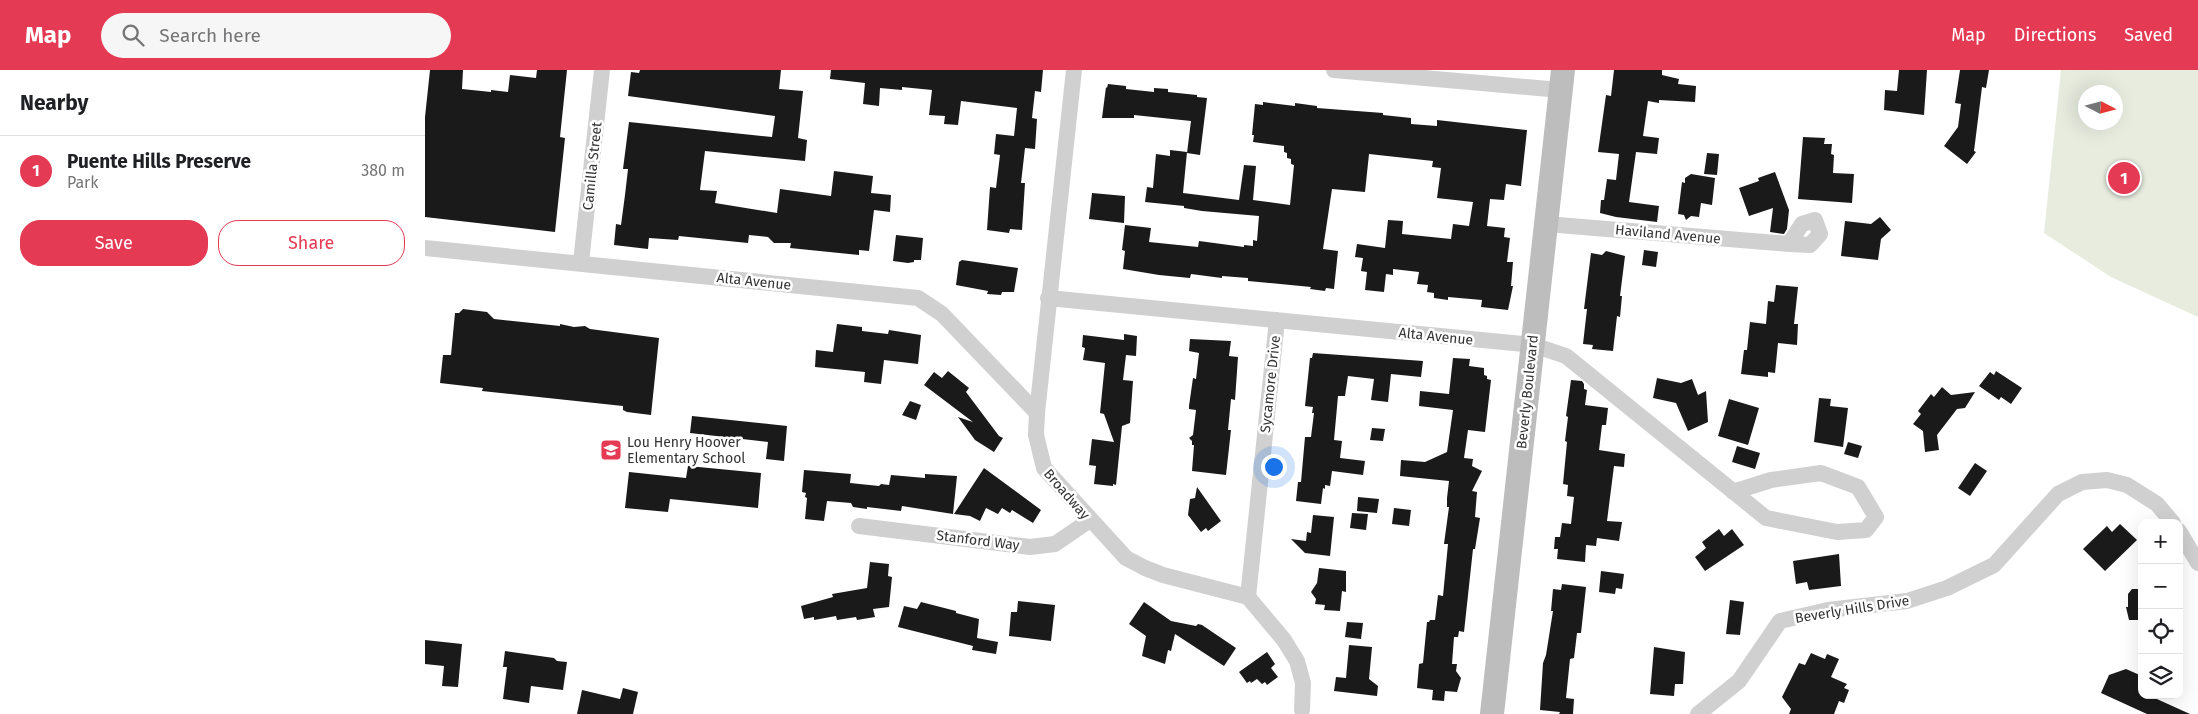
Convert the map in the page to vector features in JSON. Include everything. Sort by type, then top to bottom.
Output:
[{"type":"street","name":"Camilla Street","points":[[581,262],[602,70]]},
{"type":"street","name":"Broadway","points":[[1074,70],[1037,412],[1036,435],[1043,468],[1126,558],[1145,568],[1248,597]]},
{"type":"street","points":[[1334,70],[1561,80]]},
{"type":"street","name":"Beverly Boulevard","points":[[1492,714],[1561,80]]},
{"type":"street","name":"Haviland Avenue","points":[[1546,224],[1789,244]]},
{"type":"street","name":"Alta Avenue","points":[[425,248],[581,262],[918,298],[942,314],[1037,412]]},
{"type":"street","name":"Alta Avenue","points":[[1048,298],[1533,345],[1566,356],[1733,492],[1766,518],[1837,532],[1866,530],[1875,517],[1857,487],[1821,473],[1771,480],[1733,492]]},
{"type":"street","name":"Sycamore Drive","points":[[1248,597],[1277,320]]},
{"type":"street","name":"Beverly Hills Drive","points":[[1698,714],[1739,681],[1780,621],[1828,610],[1907,601],[1947,588],[1994,565],[2058,494],[2082,482],[2107,480],[2127,485],[2157,504],[2170,519]]},
{"type":"street","name":"Stanford Way","points":[[859,526],[1030,547],[1055,544],[1090,520]]},
{"type":"street","points":[[2183,538],[2198,563]]},
{"type":"street","points":[[1248,597],[1284,640],[1297,661],[1302,672],[1302,710]]},
{"type":"shaded area","points":[[2061,70],[2198,70],[2198,317],[2111,277],[2044,233]]},
{"type":"building","points":[[430,70],[463,70],[462,89],[508,92],[510,75],[536,78],[537,70],[567,70],[560,137],[565,138],[555,232],[425,217],[425,117]]},
{"type":"building","points":[[640,70],[781,70],[779,89],[803,91],[798,138],[807,140],[805,161],[705,151],[700,190],[717,191],[715,203],[777,213],[780,189],[831,196],[834,171],[873,176],[871,193],[891,195],[890,212],[874,210],[869,251],[859,250],[859,255],[790,248],[791,243],[774,243],[768,237],[749,235],[748,243],[679,236],[678,240],[649,238],[648,249],[614,245],[616,224],[621,225],[625,195],[628,169],[623,169],[629,122],[772,137],[775,116],[628,96],[631,72],[639,73]]},
{"type":"building","points":[[831,70],[1043,70],[1041,92],[1035,91],[1032,118],[1037,119],[1035,149],[1025,148],[1021,183],[1025,183],[1022,230],[1010,229],[1009,233],[987,230],[990,187],[996,188],[1000,155],[994,154],[996,134],[1014,136],[1017,108],[961,101],[958,125],[944,124],[945,116],[929,115],[932,90],[902,87],[902,90],[880,88],[879,106],[863,104],[865,83],[830,79]]},
{"type":"building","points":[[1614,70],[1662,70],[1662,75],[1679,79],[1678,84],[1696,86],[1695,102],[1659,100],[1659,103],[1648,101],[1643,136],[1659,138],[1657,154],[1636,152],[1629,202],[1659,206],[1657,222],[1600,213],[1601,200],[1604,200],[1607,179],[1616,180],[1619,154],[1598,152],[1606,95],[1611,96]]},
{"type":"building","points":[[1899,70],[1927,70],[1924,115],[1884,110],[1885,90],[1897,91]]},
{"type":"building","points":[[1960,70],[1989,70],[1986,88],[1982,87],[1974,151],[1976,152],[1967,164],[1944,146],[1958,127],[1961,104],[1955,103]]},
{"type":"building","points":[[1108,84],[1126,86],[1126,89],[1154,92],[1154,88],[1168,89],[1168,92],[1207,98],[1200,155],[1187,153],[1191,121],[1134,115],[1134,118],[1102,118]]},
{"type":"building","points":[[1263,102],[1295,106],[1295,103],[1317,106],[1317,108],[1383,113],[1383,115],[1411,118],[1411,124],[1437,126],[1437,120],[1527,130],[1521,186],[1506,184],[1504,200],[1490,199],[1487,226],[1505,228],[1504,237],[1510,238],[1507,262],[1513,262],[1511,286],[1513,286],[1508,310],[1481,307],[1482,300],[1448,297],[1448,300],[1434,298],[1434,293],[1427,292],[1428,285],[1417,284],[1419,272],[1393,269],[1393,275],[1386,274],[1384,292],[1365,290],[1367,272],[1361,271],[1363,258],[1355,257],[1357,244],[1385,248],[1388,220],[1403,221],[1402,234],[1451,239],[1453,224],[1469,226],[1473,202],[1437,198],[1441,168],[1432,167],[1433,161],[1369,154],[1365,192],[1332,189],[1323,249],[1338,251],[1334,289],[1326,288],[1325,291],[1310,289],[1311,287],[1248,281],[1248,278],[1222,276],[1222,278],[1191,274],[1190,278],[1123,269],[1125,251],[1122,250],[1125,225],[1151,228],[1149,242],[1198,247],[1199,241],[1244,247],[1244,245],[1253,246],[1253,240],[1257,241],[1259,216],[1202,211],[1184,208],[1184,206],[1145,202],[1147,187],[1153,188],[1156,154],[1170,156],[1170,150],[1187,152],[1183,193],[1239,200],[1244,165],[1256,166],[1253,200],[1290,205],[1294,165],[1291,164],[1291,159],[1287,158],[1284,146],[1253,142],[1255,104],[1263,105]]},
{"type":"building","points":[[1803,137],[1825,138],[1824,144],[1832,144],[1831,154],[1834,155],[1833,173],[1854,174],[1852,203],[1798,199]]},
{"type":"building","points":[[1707,153],[1719,154],[1717,175],[1704,174]]},
{"type":"building","points":[[1775,172],[1789,210],[1787,229],[1784,234],[1770,232],[1773,208],[1749,216],[1739,188],[1759,181],[1758,178]]},
{"type":"building","points":[[1691,174],[1715,178],[1712,205],[1701,203],[1699,217],[1691,216],[1686,220],[1684,215],[1678,214],[1682,182],[1685,183],[1685,178]]},
{"type":"building","points":[[1092,193],[1125,196],[1124,223],[1089,219]]},
{"type":"building","points":[[1880,217],[1891,230],[1881,239],[1878,260],[1841,256],[1845,221],[1871,224]]},
{"type":"building","points":[[896,235],[923,238],[921,260],[914,260],[914,262],[908,263],[893,261]]},
{"type":"building","points":[[1644,250],[1658,252],[1656,267],[1642,265]]},
{"type":"building","points":[[1606,251],[1625,256],[1620,296],[1622,296],[1620,317],[1617,316],[1613,351],[1592,349],[1593,345],[1583,344],[1587,309],[1584,309],[1591,253],[1602,255]]},
{"type":"building","points":[[962,260],[1018,268],[1014,292],[1002,292],[1001,295],[987,294],[988,291],[956,285],[959,262]]},
{"type":"building","points":[[1776,285],[1798,287],[1794,324],[1798,324],[1797,345],[1778,343],[1775,373],[1768,372],[1768,377],[1741,374],[1744,350],[1747,350],[1750,322],[1766,324],[1768,301],[1774,302]]},
{"type":"building","points":[[463,309],[487,312],[494,319],[560,326],[560,324],[574,327],[585,326],[590,329],[659,338],[651,415],[627,412],[623,410],[623,406],[482,391],[483,388],[440,383],[443,355],[451,355],[455,313],[459,313]]},
{"type":"building","points":[[837,324],[862,327],[862,331],[888,334],[889,330],[921,335],[918,364],[884,360],[881,384],[864,382],[865,372],[815,367],[816,350],[833,352]]},
{"type":"building","points":[[1124,334],[1137,336],[1136,356],[1126,355],[1123,380],[1133,381],[1130,423],[1122,426],[1116,485],[1094,484],[1096,466],[1089,465],[1092,439],[1114,442],[1104,414],[1100,413],[1105,363],[1083,360],[1085,348],[1082,347],[1083,335],[1124,340]]},
{"type":"building","points":[[1190,339],[1231,341],[1229,356],[1238,357],[1235,400],[1231,399],[1228,430],[1231,430],[1226,475],[1192,471],[1194,445],[1192,445],[1192,441],[1189,438],[1193,435],[1196,410],[1189,409],[1189,406],[1193,378],[1196,379],[1199,353],[1189,351]]},
{"type":"building","points":[[1313,353],[1423,361],[1421,377],[1391,374],[1388,402],[1371,400],[1374,379],[1348,376],[1345,396],[1338,396],[1334,440],[1342,441],[1340,458],[1365,461],[1363,475],[1332,471],[1330,486],[1325,485],[1325,489],[1323,488],[1321,504],[1296,501],[1298,482],[1301,482],[1305,437],[1311,437],[1314,413],[1312,413],[1313,407],[1305,406],[1310,358],[1312,358]]},
{"type":"building","points":[[1453,358],[1470,359],[1469,366],[1484,368],[1484,375],[1487,376],[1487,379],[1491,380],[1485,432],[1468,430],[1464,458],[1473,459],[1472,466],[1482,471],[1472,491],[1477,492],[1475,517],[1480,518],[1475,549],[1473,549],[1464,632],[1459,631],[1458,637],[1454,637],[1452,664],[1457,664],[1456,671],[1461,678],[1457,692],[1445,691],[1444,701],[1432,700],[1433,690],[1417,688],[1419,664],[1423,663],[1427,622],[1435,620],[1438,595],[1443,596],[1448,544],[1444,544],[1449,507],[1447,507],[1447,498],[1449,481],[1400,476],[1401,460],[1425,462],[1447,452],[1453,410],[1419,406],[1420,391],[1449,394]]},
{"type":"building","points":[[948,371],[969,388],[966,392],[999,436],[1003,438],[994,452],[975,440],[958,417],[973,422],[924,385],[934,372],[942,378]]},
{"type":"building","points":[[1996,371],[2022,388],[2011,404],[2001,397],[1999,400],[1979,386],[1990,372],[1994,375]]},
{"type":"building","points":[[1657,378],[1681,383],[1692,379],[1698,395],[1706,391],[1708,422],[1688,431],[1676,403],[1653,398]]},
{"type":"building","points":[[1571,380],[1582,381],[1584,384],[1584,389],[1587,390],[1585,405],[1608,408],[1606,425],[1602,425],[1599,450],[1625,454],[1624,467],[1614,466],[1607,521],[1622,522],[1619,541],[1597,538],[1596,546],[1586,545],[1585,562],[1557,559],[1558,549],[1554,549],[1555,537],[1560,537],[1562,523],[1571,524],[1574,497],[1567,496],[1568,485],[1563,484],[1567,442],[1565,441],[1568,417],[1566,416]]},
{"type":"building","points":[[1942,387],[1951,395],[1975,392],[1965,408],[1957,409],[1937,435],[1939,450],[1925,452],[1923,431],[1913,424],[1921,414],[1918,411],[1931,394],[1934,397]]},
{"type":"building","points":[[1819,398],[1831,399],[1830,406],[1848,408],[1843,447],[1814,442]]},
{"type":"building","points":[[1729,399],[1759,408],[1748,445],[1718,436]]},
{"type":"building","points":[[910,401],[921,405],[916,420],[902,415]]},
{"type":"building","points":[[692,416],[787,426],[784,461],[766,459],[768,442],[690,433]]},
{"type":"building","points":[[1372,428],[1385,429],[1383,441],[1370,440]]},
{"type":"building","points":[[1848,442],[1862,446],[1858,458],[1844,454]]},
{"type":"building","points":[[1737,446],[1760,453],[1755,469],[1732,462]]},
{"type":"building","points":[[1975,463],[1987,471],[1970,496],[1958,488]]},
{"type":"building","points":[[688,466],[761,473],[758,508],[670,499],[668,512],[625,508],[629,472],[686,478]]},
{"type":"building","points":[[984,468],[1041,510],[1033,523],[1012,510],[1010,513],[1002,508],[998,514],[986,508],[980,521],[970,516],[954,514]]},
{"type":"building","points":[[804,470],[851,474],[850,483],[879,486],[881,484],[889,485],[891,475],[925,478],[925,474],[957,476],[953,514],[902,506],[901,511],[867,507],[867,509],[853,507],[851,503],[827,501],[824,521],[805,519],[807,498],[805,497],[806,493],[802,492]]},
{"type":"building","points":[[1197,487],[1221,521],[1208,531],[1206,528],[1201,532],[1188,515],[1190,499],[1195,498]]},
{"type":"building","points":[[1358,497],[1379,499],[1377,513],[1357,511]]},
{"type":"building","points":[[1394,508],[1411,510],[1409,526],[1392,524]]},
{"type":"building","points":[[1352,513],[1368,514],[1366,530],[1350,528]]},
{"type":"building","points":[[1313,515],[1334,517],[1330,556],[1305,553],[1291,539],[1306,541],[1307,532],[1311,533]]},
{"type":"building","points":[[2120,524],[2137,540],[2105,571],[2083,549],[2107,526],[2112,532]]},
{"type":"building","points":[[1719,529],[1724,536],[1732,529],[1744,545],[1705,571],[1695,557],[1706,548],[1702,542]]},
{"type":"building","points":[[1839,554],[1841,586],[1809,590],[1807,582],[1796,584],[1793,561]]},
{"type":"building","points":[[870,562],[889,564],[888,576],[892,577],[889,607],[873,609],[875,617],[857,620],[856,617],[837,620],[836,616],[814,620],[814,617],[804,619],[801,606],[833,597],[832,594],[867,588]]},
{"type":"building","points":[[1319,568],[1346,571],[1346,592],[1342,591],[1340,611],[1324,610],[1325,605],[1315,604],[1316,599],[1311,592],[1317,583]]},
{"type":"building","points":[[1601,571],[1624,574],[1622,589],[1616,588],[1615,594],[1599,592]]},
{"type":"building","points":[[1562,584],[1586,587],[1581,633],[1577,633],[1574,658],[1570,659],[1566,698],[1574,699],[1573,714],[1559,714],[1560,712],[1540,710],[1543,663],[1553,611],[1551,611],[1553,589],[1561,590]]},
{"type":"building","points":[[2132,589],[2138,589],[2138,620],[2129,620],[2126,607],[2128,607],[2128,594]]},
{"type":"building","points":[[1730,600],[1744,602],[1740,635],[1726,634]]},
{"type":"building","points":[[1018,601],[1055,605],[1051,641],[1009,636],[1011,612],[1017,612]]},
{"type":"building","points":[[921,602],[979,619],[977,638],[998,642],[996,654],[972,650],[973,646],[898,627],[904,606],[917,609]]},
{"type":"building","points":[[1144,602],[1171,621],[1196,626],[1198,624],[1202,625],[1236,648],[1224,666],[1175,634],[1171,651],[1168,650],[1165,664],[1142,656],[1146,636],[1129,624]]},
{"type":"building","points":[[1347,622],[1363,623],[1361,639],[1345,637]]},
{"type":"building","points":[[425,640],[462,644],[458,687],[442,686],[444,666],[425,664]]},
{"type":"building","points":[[1349,645],[1372,647],[1369,679],[1378,686],[1377,696],[1334,691],[1336,677],[1346,678]]},
{"type":"building","points":[[1654,647],[1685,652],[1683,684],[1675,684],[1674,696],[1650,694]]},
{"type":"building","points":[[505,651],[554,658],[557,661],[567,662],[563,690],[531,686],[529,703],[503,699],[507,667],[503,667]]},
{"type":"building","points":[[1267,652],[1275,664],[1271,668],[1278,677],[1267,685],[1265,682],[1262,684],[1257,679],[1247,683],[1239,672]]},
{"type":"building","points":[[1811,653],[1825,659],[1827,654],[1839,659],[1831,677],[1847,684],[1844,688],[1849,690],[1844,703],[1839,701],[1834,714],[1789,714],[1791,709],[1782,697],[1799,663],[1805,665]]},
{"type":"building","points":[[2126,669],[2138,674],[2138,699],[2157,699],[2190,714],[2147,714],[2101,693],[2109,675]]},
{"type":"building","points":[[623,688],[638,692],[633,714],[577,714],[582,690],[620,699]]},
{"type":"place","name":"Puente Hills Preserve","points":[[2124,178]]},
{"type":"place","name":"Lou Henry Hoover Elementary School","points":[[611,450]]}]
